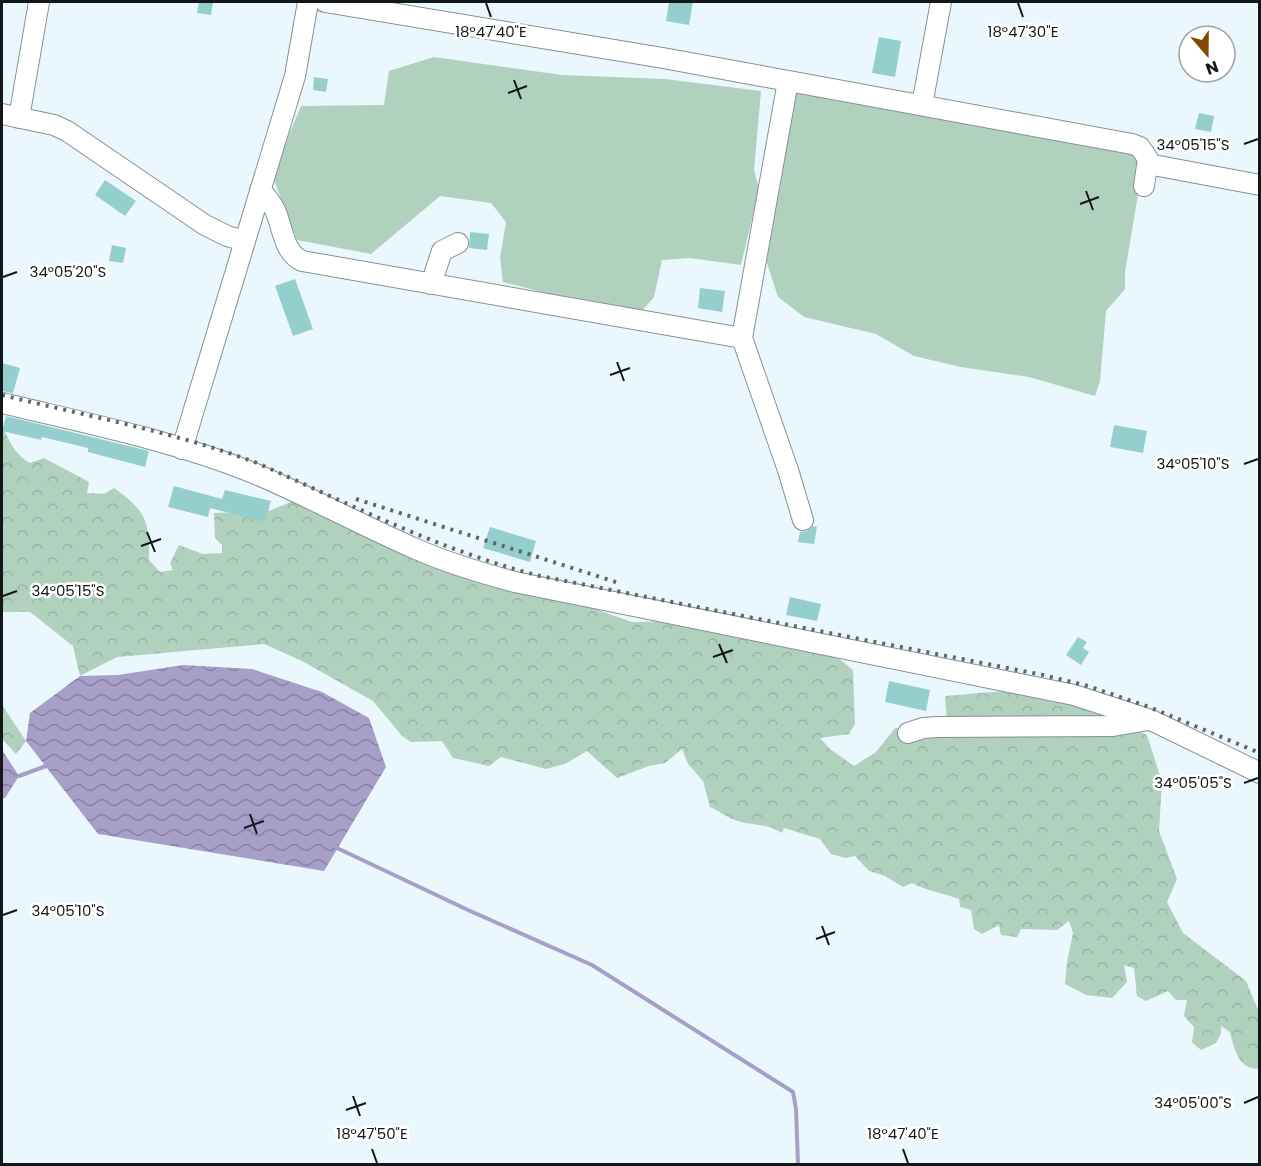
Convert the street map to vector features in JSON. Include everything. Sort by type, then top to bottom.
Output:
[{"type":"lane","points":[[39,2],[10,116],[67,131],[205,225],[227,236],[244,241]]},
{"type":"lane","points":[[182,449],[260,190],[301,77],[308,2]]},
{"type":"lane","points":[[325,2],[413,8],[788,81],[1132,144],[1145,152],[1148,164],[1144,186]]},
{"type":"lane","points":[[922,105],[941,2]]},
{"type":"lane","points":[[788,81],[742,338],[803,520]]},
{"type":"lane","points":[[1148,164],[1260,185]]},
{"type":"lane","points":[[260,190],[269,199],[276,212],[287,246],[296,258],[431,284],[706,325],[742,338]]},
{"type":"lane","points":[[431,284],[442,251],[458,243]]},
{"type":"lane","points":[[2,403],[90,423],[182,449],[252,473],[418,550],[466,568],[505,579],[1074,695],[1151,720],[1260,773]]},
{"type":"lane","points":[[908,733],[923,728],[938,727],[1113,726],[1151,720]]},
{"type":"green space","points":[[434,57],[562,75],[665,79],[761,91],[754,170],[759,189],[741,265],[690,258],[662,260],[654,297],[642,311],[570,299],[503,282],[500,258],[506,222],[491,203],[440,196],[371,254],[297,240],[272,175],[301,106],[384,105],[389,71]]},
{"type":"green space","points":[[805,90],[1140,154],[1140,183],[1125,272],[1125,289],[1106,311],[1100,381],[1095,396],[1029,377],[961,367],[914,356],[876,334],[804,317],[778,297],[764,254],[793,93]]},
{"type":"green space","points":[[2,425],[16,452],[30,463],[44,458],[89,482],[87,493],[104,494],[114,488],[133,503],[147,526],[149,560],[160,572],[173,570],[170,563],[179,545],[203,554],[222,553],[222,545],[215,538],[214,513],[269,511],[296,500],[414,558],[508,591],[581,604],[632,622],[676,621],[829,651],[853,670],[855,724],[849,734],[820,738],[830,749],[854,766],[876,752],[895,728],[948,736],[945,696],[1005,691],[1088,705],[1147,735],[1162,782],[1159,831],[1177,879],[1167,902],[1183,933],[1246,981],[1259,1012],[1259,1066],[1257,1069],[1251,1068],[1241,1061],[1230,1032],[1221,1026],[1221,1034],[1216,1043],[1201,1050],[1192,1042],[1194,1027],[1184,1016],[1187,1000],[1176,1000],[1168,991],[1146,1001],[1137,996],[1134,968],[1124,965],[1127,982],[1112,998],[1086,995],[1065,984],[1073,933],[1069,921],[1057,930],[1021,929],[1017,937],[1001,935],[999,925],[982,934],[974,929],[971,910],[960,907],[959,899],[912,883],[903,887],[885,876],[869,871],[855,856],[846,858],[831,854],[820,839],[784,828],[782,833],[728,817],[710,807],[703,781],[688,764],[682,749],[665,763],[649,766],[617,778],[587,751],[565,764],[546,769],[501,757],[489,766],[453,758],[442,741],[411,742],[402,736],[373,701],[302,661],[264,644],[117,657],[80,676],[73,646],[30,612],[2,612]]},
{"type":"green space","points":[[2,705],[26,741],[16,754],[2,739]]},
{"type":"water","points":[[183,665],[252,669],[322,692],[369,718],[386,767],[324,871],[98,834],[26,741],[30,713],[80,676],[118,675]]},
{"type":"water","points":[[2,750],[19,776],[5,798],[2,798]]},
{"type":"building","points":[[199,2],[213,2],[211,15],[197,13]]},
{"type":"building","points":[[669,2],[693,2],[689,25],[666,21]]},
{"type":"building","points":[[879,37],[901,41],[895,77],[872,73]]},
{"type":"building","points":[[314,77],[328,79],[326,92],[313,90]]},
{"type":"building","points":[[1199,113],[1214,116],[1211,132],[1195,129]]},
{"type":"building","points":[[105,180],[136,201],[125,216],[95,195]]},
{"type":"building","points":[[470,232],[489,234],[487,250],[469,248]]},
{"type":"building","points":[[112,245],[126,248],[123,263],[109,261]]},
{"type":"building","points":[[295,279],[313,329],[293,336],[275,286]]},
{"type":"building","points":[[700,288],[725,291],[722,312],[698,308]]},
{"type":"building","points":[[2,363],[20,368],[13,393],[2,391]]},
{"type":"building","points":[[6,416],[149,451],[145,467],[88,452],[88,448],[42,437],[41,440],[2,431]]},
{"type":"building","points":[[1114,425],[1147,431],[1143,453],[1110,447]]},
{"type":"building","points":[[174,486],[222,499],[225,490],[271,501],[265,522],[210,508],[208,517],[168,507]]},
{"type":"building","points":[[813,526],[817,527],[814,544],[798,542],[800,532],[807,531]]},
{"type":"building","points":[[490,527],[536,541],[530,562],[483,548]]},
{"type":"building","points":[[790,597],[821,604],[817,621],[786,615]]},
{"type":"building","points":[[1078,637],[1087,642],[1083,648],[1089,652],[1081,665],[1066,655]]},
{"type":"building","points":[[889,681],[930,690],[926,711],[885,702]]},
{"type":"waterway","points":[[19,776],[46,766]]},
{"type":"waterway","points":[[337,848],[592,965],[793,1092],[796,1109],[798,1164]]},
{"type":"railway","points":[[2,395],[163,433],[226,452],[257,463],[431,540],[503,566],[540,576],[1043,675],[1088,686],[1149,707],[1260,753]]},
{"type":"railway","points":[[356,499],[619,583]]}]
